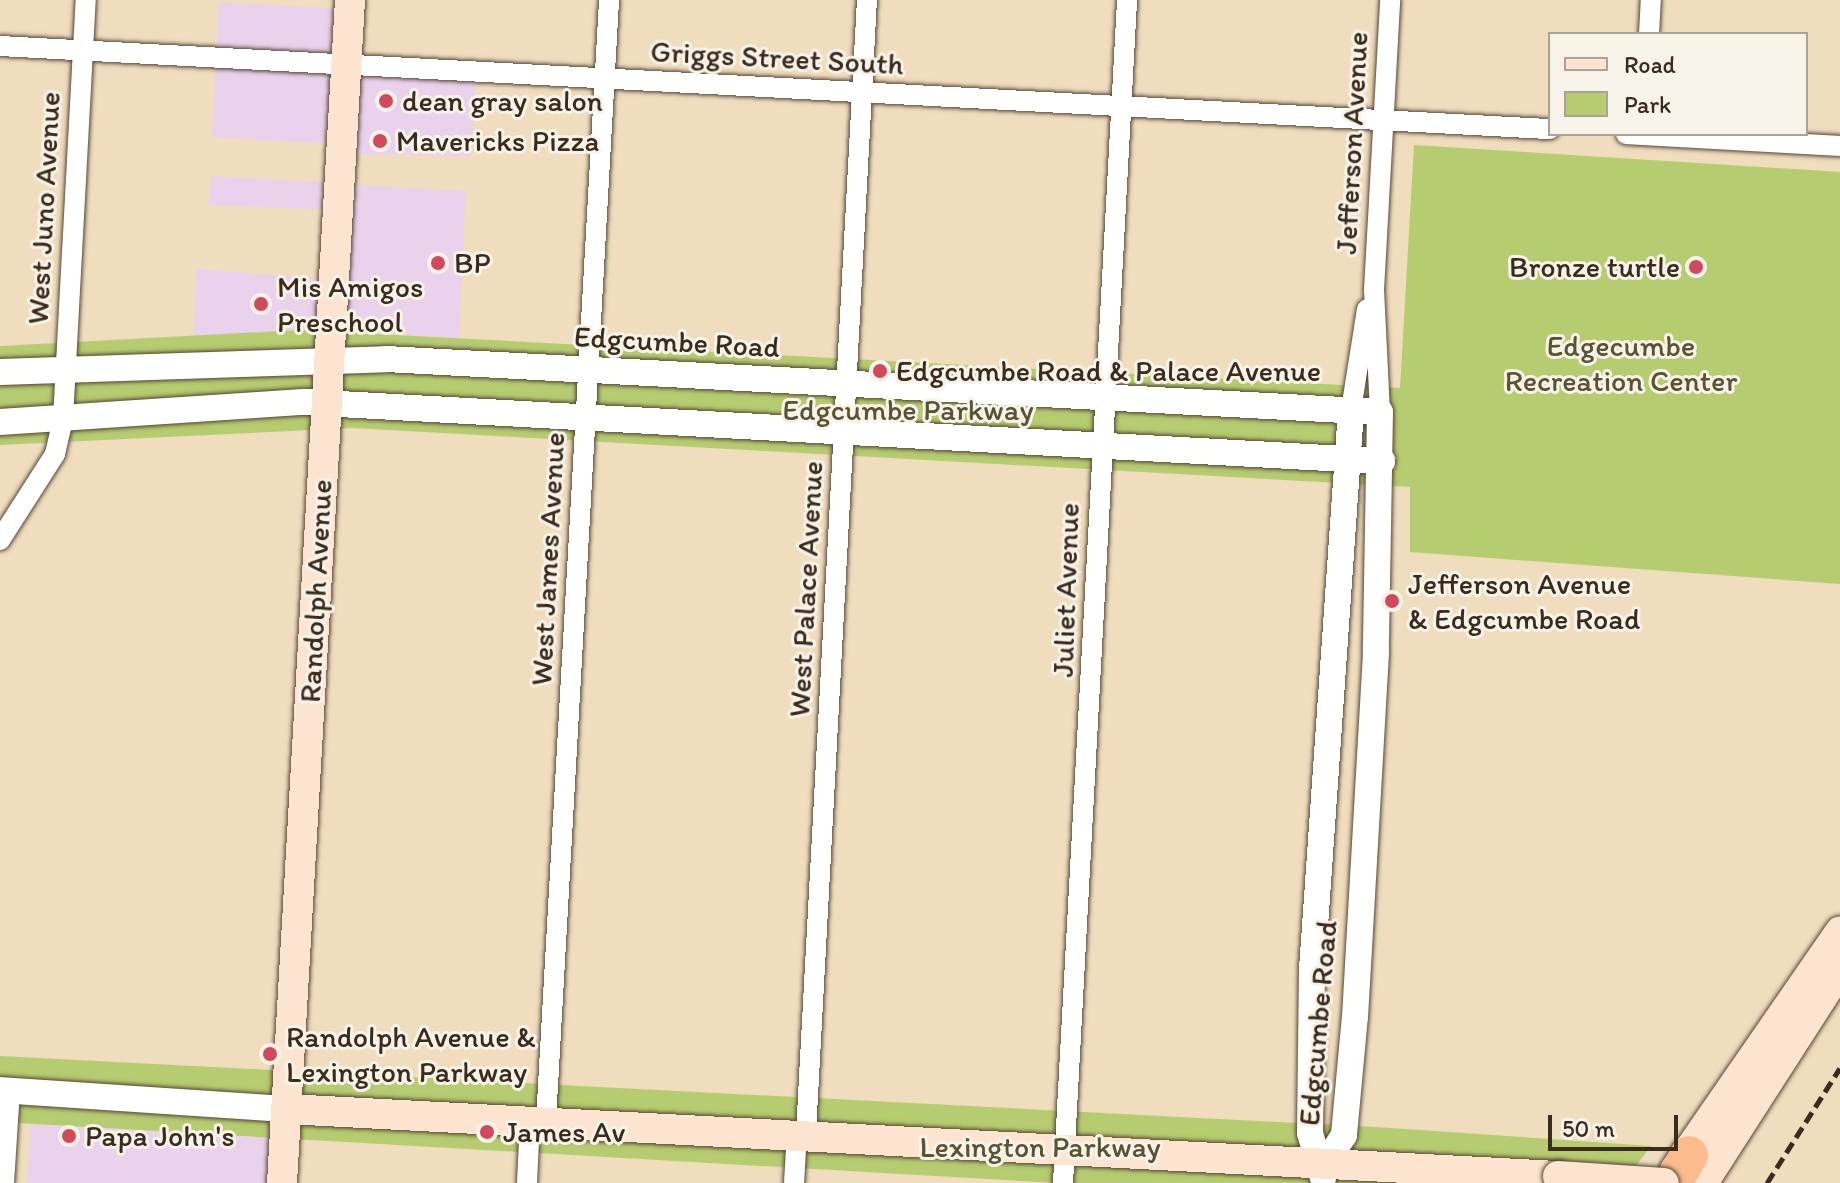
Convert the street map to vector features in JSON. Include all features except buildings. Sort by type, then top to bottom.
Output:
[{"type":"main road","name":"Randolph Avenue","points":[[282,1183],[350,0]]},
{"type":"main road","points":[[1688,1174],[1840,932]]},
{"type":"main road","points":[[287,1109],[802,1133],[1065,1149],[1324,1174],[1558,1176],[1664,1183],[1688,1174],[1840,970]]},
{"type":"street","name":"West Juno Avenue","points":[[0,540],[55,454],[63,419],[86,0]]},
{"type":"street","name":"West James Avenue","points":[[527,1183],[538,1121],[586,418],[609,0]]},
{"type":"street","name":"West Palace Avenue","points":[[794,1183],[802,1133],[867,0]]},
{"type":"street","name":"Juliet Avenue","points":[[1063,1183],[1127,0]]},
{"type":"street","name":"Jefferson Avenue","points":[[1380,412],[1374,290],[1390,0]]},
{"type":"street","points":[[1649,32],[1651,0]]},
{"type":"street","name":"Griggs Street South","points":[[0,46],[1548,129]]},
{"type":"street","points":[[1671,136],[1840,146]]},
{"type":"street","name":"Jefferson Avenue","points":[[1351,410],[1374,290]]},
{"type":"street","name":"Edgcumbe Road","points":[[0,372],[329,357],[1380,412],[1382,461],[1355,1016],[1344,1135],[1324,1174]]},
{"type":"street","points":[[0,422],[326,404],[844,431],[1101,450],[1382,461]]},
{"type":"street","name":"Edgcumbe Road","points":[[1324,1174],[1310,1133],[1312,969],[1343,460],[1351,410]]},
{"type":"street","points":[[4,1183],[5,1090],[287,1109]]},
{"type":"shaded area","points":[[219,2],[348,9],[345,64],[476,72],[471,156],[335,154],[335,144],[212,137]]},
{"type":"shaded area","points":[[211,176],[466,191],[459,338],[300,330],[194,336],[196,269],[328,279],[332,210],[209,205]]},
{"type":"shaded area","points":[[31,1124],[285,1139],[283,1183],[27,1183]]},
{"type":"green space","points":[[1414,145],[1840,172],[1840,584],[1410,552],[1410,487],[352,428],[0,445],[0,346],[300,330],[1400,388]]},
{"type":"green space","name":"Lexington Parkway","points":[[0,1056],[1376,1127],[1651,1146],[1623,1183],[1056,1183],[0,1122]]},
{"type":"railway","points":[[1767,1183],[1840,1068]]},
{"type":"place","name":"dean gray salon","points":[[386,101]]},
{"type":"place","name":"Mavericks Pizza","points":[[380,141]]},
{"type":"place","name":"BP","points":[[438,263]]},
{"type":"place","name":"Bronze turtle","points":[[1696,267]]},
{"type":"place","name":"Mis Amigos Preschool","points":[[261,304]]},
{"type":"place","name":"Edgcumbe Road & Palace Avenue","points":[[880,371]]},
{"type":"place","name":"Jefferson Avenue & Edgcumbe Road","points":[[1392,601]]},
{"type":"place","name":"Randolph Avenue & Lexington Parkway","points":[[270,1054]]},
{"type":"place","name":"James Av","points":[[487,1132]]},
{"type":"place","name":"Papa John's","points":[[69,1136]]},
{"type":"park label","name":"Edgecumbe Recreation Center","points":[[1621,363]]},
{"type":"park label","name":"Edgcumbe Parkway","points":[[908,410]]}]
